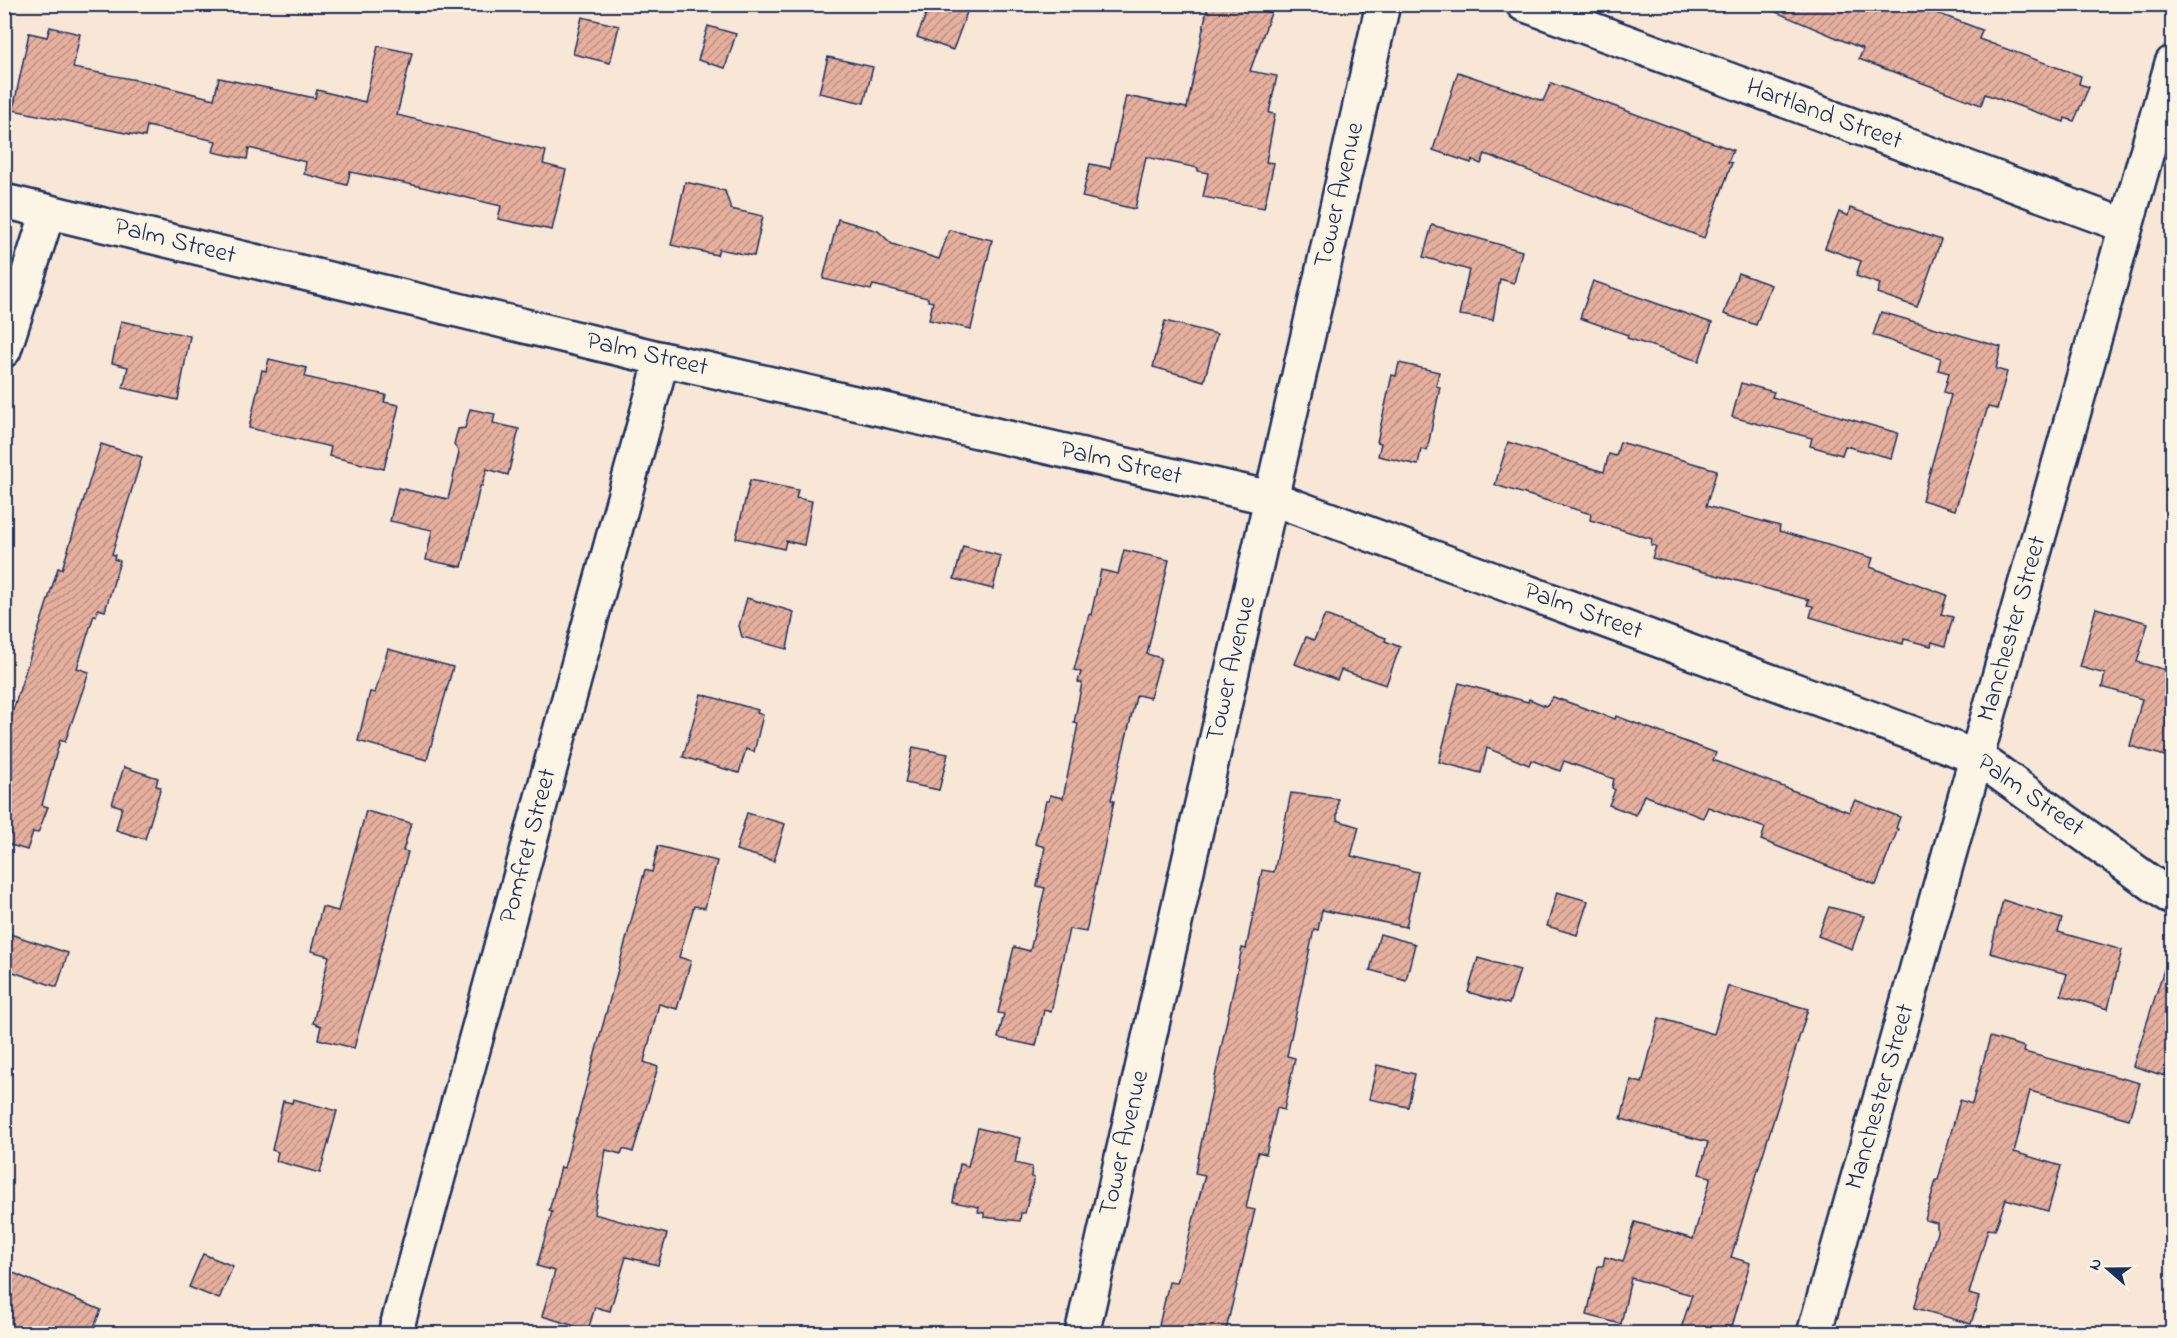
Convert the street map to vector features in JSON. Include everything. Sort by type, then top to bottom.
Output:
[{"type":"street","name":"Tower Avenue","points":[[1082,1334],[1383,4]]},
{"type":"street","name":"Hartland Street","points":[[1523,4],[2126,226]]},
{"type":"street","name":"Manchester Street","points":[[1814,1334],[2172,63]]},
{"type":"street","name":"Palm Street","points":[[4,201],[662,359],[1271,498],[1977,757],[2172,898]]},
{"type":"street","points":[[4,350],[48,212]]},
{"type":"street","name":"Pomfret Street","points":[[395,1334],[662,359]]},
{"type":"building","points":[[930,4],[970,4],[953,50],[917,37]]},
{"type":"building","points":[[1208,4],[1245,4],[1271,13],[1250,71],[1277,76],[1269,113],[1275,114],[1266,162],[1274,163],[1264,208],[1203,197],[1208,173],[1198,171],[1198,168],[1146,157],[1135,209],[1082,197],[1090,164],[1110,168],[1126,96],[1187,108]]},
{"type":"building","points":[[1757,4],[1940,4],[1937,13],[1982,30],[1979,39],[2081,76],[2079,84],[2089,87],[2074,121],[2065,118],[2064,122],[1985,94],[1981,105],[1859,59],[1863,49]]},
{"type":"building","points":[[582,17],[619,26],[610,63],[573,54]]},
{"type":"building","points":[[708,26],[736,34],[725,68],[698,60]]},
{"type":"building","points":[[50,27],[80,34],[73,68],[147,82],[214,99],[219,78],[315,98],[317,90],[365,102],[378,46],[412,53],[397,115],[546,151],[543,164],[566,170],[552,230],[498,219],[501,206],[418,186],[350,172],[347,185],[304,174],[306,162],[249,148],[247,159],[213,152],[216,141],[147,126],[145,137],[13,110],[29,33],[47,37]]},
{"type":"building","points":[[828,57],[873,67],[864,103],[819,93]]},
{"type":"building","points":[[1458,72],[1543,101],[1551,83],[1733,150],[1728,162],[1732,163],[1704,238],[1485,154],[1481,164],[1472,160],[1471,163],[1433,150]]},
{"type":"building","points":[[685,182],[725,191],[731,209],[763,216],[754,256],[719,249],[717,255],[671,245]]},
{"type":"building","points":[[1850,208],[1941,240],[1917,307],[1877,293],[1880,284],[1856,276],[1861,261],[1825,248],[1839,212],[1848,216]]},
{"type":"building","points":[[838,219],[878,231],[892,244],[939,259],[949,230],[992,240],[971,329],[929,320],[933,302],[928,301],[928,298],[873,285],[871,290],[823,279]]},
{"type":"building","points":[[1432,225],[1522,251],[1514,283],[1500,279],[1493,320],[1459,315],[1469,270],[1423,257]]},
{"type":"building","points":[[1738,273],[1771,285],[1756,325],[1724,314]]},
{"type":"building","points":[[1593,281],[1712,323],[1699,361],[1627,338],[1628,335],[1580,318]]},
{"type":"building","points":[[1881,312],[2001,347],[1996,369],[2007,372],[1997,409],[1988,407],[1955,510],[1922,500],[1951,395],[1944,392],[1949,373],[1938,370],[1941,358],[1873,335]]},
{"type":"building","points":[[121,321],[190,336],[178,400],[123,388],[128,367],[112,363]]},
{"type":"building","points":[[1165,321],[1217,334],[1204,381],[1153,367]]},
{"type":"building","points":[[269,359],[307,368],[305,377],[386,395],[384,402],[399,405],[384,469],[329,456],[331,447],[249,428],[262,370],[266,371]]},
{"type":"building","points":[[1399,363],[1439,372],[1436,386],[1440,387],[1427,451],[1421,449],[1418,465],[1378,456],[1381,443],[1377,442],[1392,375],[1396,376]]},
{"type":"building","points":[[1741,383],[1774,392],[1772,397],[1898,433],[1891,458],[1845,446],[1842,455],[1810,446],[1812,438],[1732,417]]},
{"type":"building","points":[[470,409],[495,414],[493,423],[519,429],[508,475],[487,469],[482,486],[480,486],[462,567],[426,560],[432,530],[390,521],[398,488],[448,499],[459,453],[454,444],[458,429],[465,428]]},
{"type":"building","points":[[1508,442],[1604,472],[1609,454],[1616,456],[1620,442],[1717,470],[1706,506],[1780,526],[1779,531],[1873,558],[1870,567],[1947,595],[1941,614],[1953,617],[1945,646],[1932,642],[1931,646],[1904,639],[1903,644],[1810,617],[1813,606],[1807,605],[1809,600],[1652,558],[1656,546],[1651,545],[1652,539],[1590,520],[1591,514],[1495,485]]},
{"type":"building","points":[[101,444],[142,457],[112,554],[115,555],[114,559],[120,561],[105,611],[98,609],[96,616],[94,615],[77,668],[89,672],[65,742],[60,740],[42,805],[48,807],[38,833],[33,832],[27,850],[4,843],[4,758],[12,738],[5,736],[58,568],[62,569]]},
{"type":"building","points":[[750,480],[798,490],[796,498],[812,501],[804,545],[786,541],[784,549],[736,538]]},
{"type":"building","points":[[963,546],[1001,556],[993,589],[954,579]]},
{"type":"building","points":[[1124,550],[1169,560],[1147,654],[1161,658],[1150,698],[1138,695],[1136,697],[1111,800],[1114,801],[1086,932],[1069,929],[1051,1012],[1044,1010],[1036,1046],[998,1038],[1004,1014],[998,1013],[1014,947],[1030,951],[1045,888],[1037,886],[1045,847],[1035,844],[1046,801],[1049,801],[1050,795],[1063,798],[1078,724],[1074,723],[1082,683],[1078,682],[1081,672],[1074,670],[1089,614],[1091,615],[1101,570],[1118,574]]},
{"type":"building","points":[[747,598],[794,612],[787,649],[742,637],[739,626]]},
{"type":"building","points":[[2096,608],[2148,623],[2137,662],[2170,671],[2164,697],[2172,699],[2172,758],[2130,746],[2142,699],[2102,687],[2105,674],[2080,667]]},
{"type":"building","points":[[1325,615],[1386,638],[1385,641],[1400,647],[1386,685],[1341,670],[1337,680],[1295,664],[1306,637],[1314,640]]},
{"type":"building","points":[[388,649],[453,667],[427,760],[358,741],[370,692],[375,693]]},
{"type":"building","points":[[1459,683],[1528,702],[1529,699],[1546,706],[1553,697],[1615,719],[1616,716],[1716,753],[1713,760],[1849,812],[1855,800],[1900,817],[1896,828],[1898,829],[1876,885],[1761,840],[1765,828],[1708,807],[1703,818],[1644,795],[1636,815],[1609,805],[1615,790],[1612,788],[1614,779],[1564,761],[1560,771],[1531,760],[1529,765],[1487,748],[1481,773],[1439,762]]},
{"type":"building","points":[[701,694],[758,710],[757,713],[763,715],[754,752],[746,749],[739,773],[683,757]]},
{"type":"building","points":[[913,747],[948,754],[939,790],[905,783]]},
{"type":"building","points":[[124,767],[158,778],[156,786],[161,787],[145,839],[116,830],[122,807],[112,804]]},
{"type":"building","points":[[1291,793],[1338,799],[1337,820],[1359,827],[1351,856],[1418,872],[1406,927],[1322,910],[1318,930],[1314,929],[1287,1056],[1295,1058],[1284,1110],[1277,1108],[1266,1154],[1258,1152],[1246,1208],[1255,1210],[1225,1334],[1157,1334],[1169,1282],[1177,1283],[1205,1175],[1195,1173],[1242,948],[1246,949],[1262,870],[1274,872]]},
{"type":"building","points":[[366,811],[411,823],[403,851],[408,852],[354,1048],[318,1039],[321,1026],[313,1023],[329,956],[311,951],[322,907],[338,911]]},
{"type":"building","points":[[747,813],[785,824],[774,861],[736,850]]},
{"type":"building","points":[[658,846],[717,861],[705,908],[694,906],[679,957],[691,961],[677,1009],[659,1004],[644,1062],[658,1067],[633,1152],[623,1149],[621,1154],[606,1150],[594,1214],[667,1234],[658,1265],[626,1257],[610,1311],[595,1307],[588,1330],[542,1316],[555,1271],[537,1266],[552,1212],[549,1211],[561,1167],[564,1168],[645,870],[652,872]]},
{"type":"building","points":[[1557,892],[1588,901],[1577,935],[1547,926]]},
{"type":"building","points":[[2003,900],[2062,919],[2058,932],[2122,950],[2108,1009],[2061,995],[2067,974],[1990,953]]},
{"type":"building","points":[[1829,907],[1864,916],[1852,949],[1818,936]]},
{"type":"building","points":[[4,932],[68,953],[57,987],[4,969]]},
{"type":"building","points":[[1380,934],[1415,944],[1406,980],[1370,970]]},
{"type":"building","points":[[1478,958],[1520,970],[1509,1004],[1468,992]]},
{"type":"building","points":[[2166,963],[2172,964],[2172,1051],[2165,1076],[2133,1066]]},
{"type":"building","points":[[1728,986],[1808,1009],[1731,1257],[1750,1263],[1730,1334],[1679,1334],[1692,1295],[1631,1278],[1621,1324],[1587,1315],[1598,1266],[1603,1266],[1605,1257],[1623,1262],[1635,1222],[1693,1239],[1711,1177],[1699,1174],[1708,1142],[1621,1119],[1631,1080],[1642,1083],[1659,1018],[1714,1034]]},
{"type":"building","points":[[1990,1037],[2025,1047],[2024,1052],[2140,1083],[2129,1119],[2030,1091],[2014,1152],[2061,1166],[2048,1211],[2006,1199],[1995,1230],[1988,1229],[1969,1294],[1979,1297],[1971,1324],[1915,1308],[1915,1305],[1937,1232],[1937,1223],[1925,1220],[1936,1180],[1938,1180],[1960,1100],[1972,1104]]},
{"type":"building","points":[[1377,1065],[1415,1074],[1408,1107],[1369,1099]]},
{"type":"building","points":[[293,1099],[337,1111],[320,1173],[276,1161],[278,1152],[272,1150],[283,1101],[292,1103]]},
{"type":"building","points":[[978,1128],[1020,1138],[1015,1163],[1032,1167],[1031,1177],[1034,1178],[1025,1213],[1021,1213],[1020,1221],[984,1217],[984,1213],[978,1212],[979,1207],[953,1202],[960,1164],[968,1166]]},
{"type":"building","points":[[203,1254],[233,1266],[219,1299],[189,1287]]},
{"type":"building","points":[[4,1269],[101,1310],[91,1334],[23,1334],[4,1326]]}]
